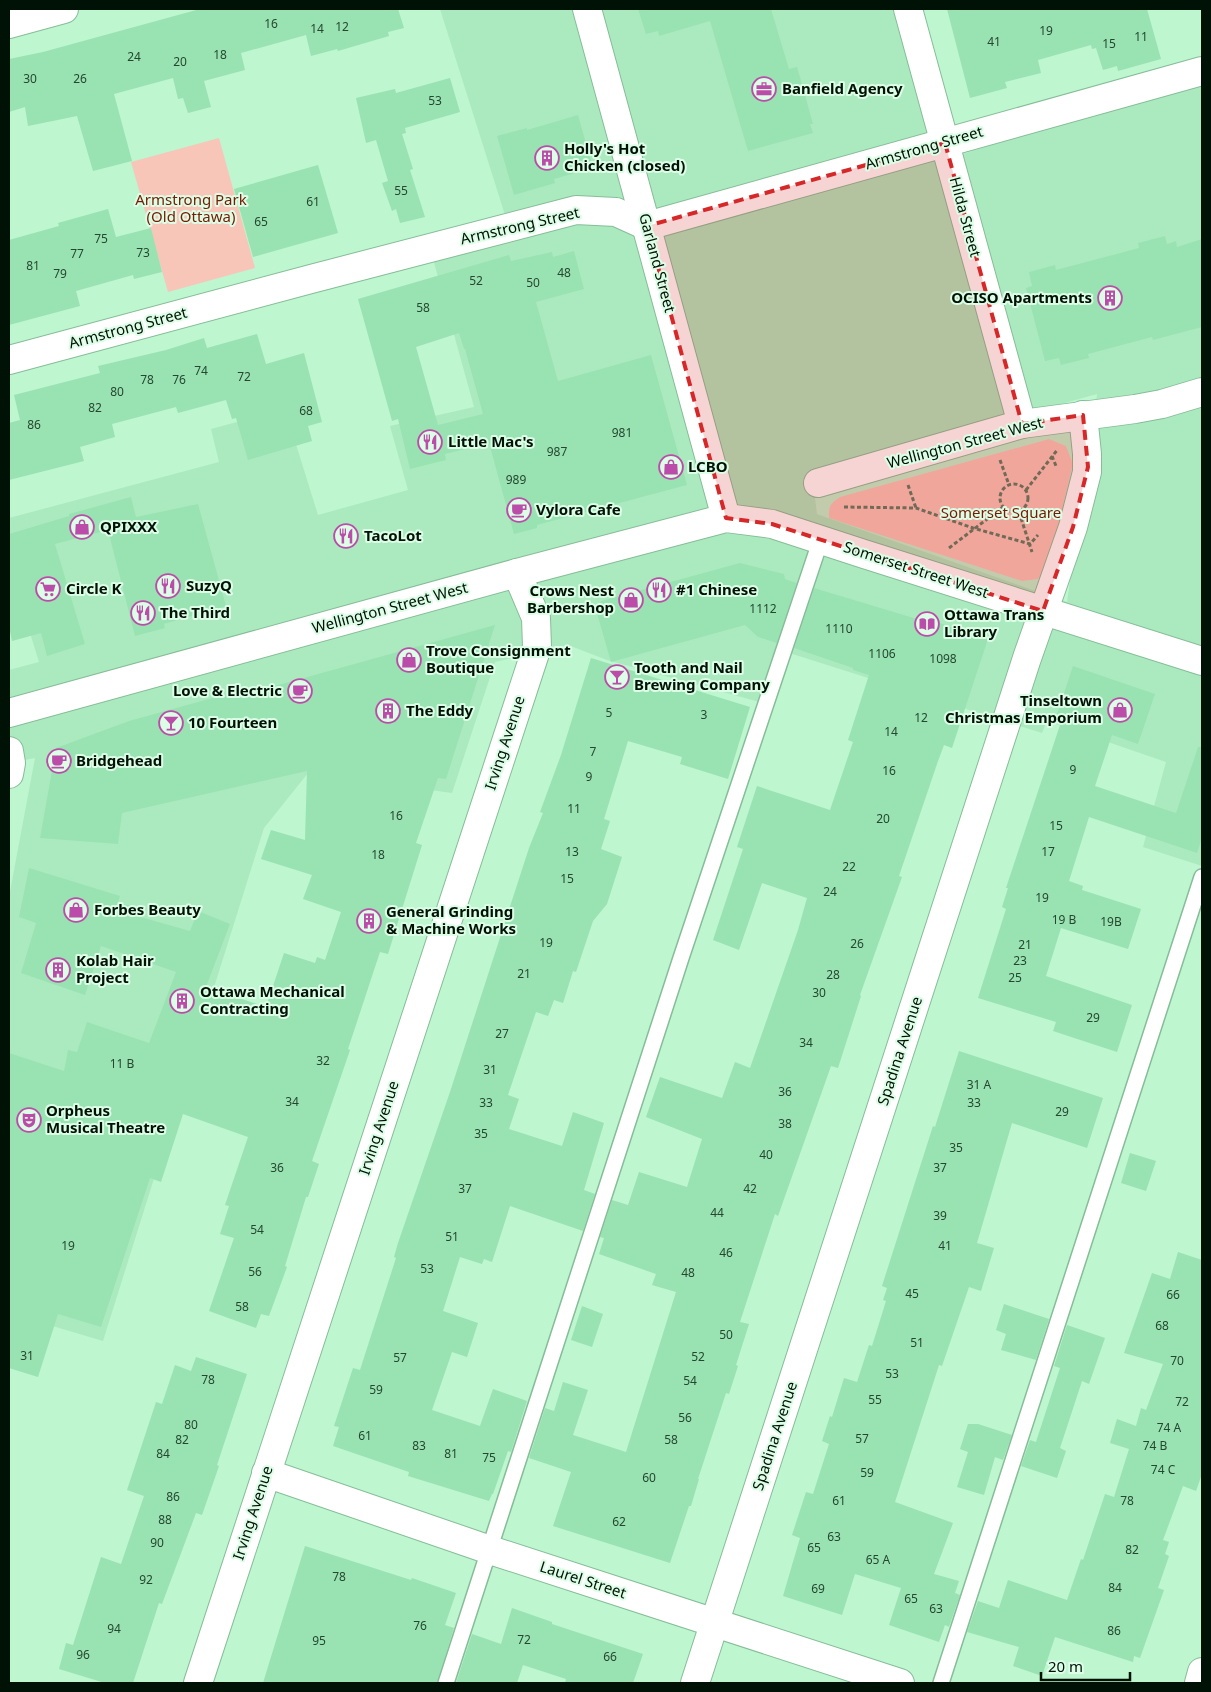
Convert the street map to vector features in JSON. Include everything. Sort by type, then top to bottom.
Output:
[{"type":"street","points":[[9,24],[64,9]]},
{"type":"street","name":"Garland Street","points":[[587,9],[726,518]]},
{"type":"street","name":"Hilda Street","points":[[908,9],[1022,424]]},
{"type":"street","name":"Armstrong Street","points":[[9,360],[311,278],[576,210],[616,212],[647,226],[1202,71]]},
{"type":"street","name":"Wellington Street West","points":[[818,483],[1022,424],[1135,409],[1202,392]]},
{"type":"street","name":"Spadina Avenue","points":[[695,1683],[1043,611],[1073,527],[1087,472],[1083,415]]},
{"type":"street","name":"Wellington Street West","points":[[9,713],[517,573],[726,518],[772,524]]},
{"type":"street","name":"Somerset Street West","points":[[772,524],[1202,661]]},
{"type":"street","name":"Irving Avenue","points":[[198,1683],[537,647],[536,618],[517,573]]},
{"type":"street","points":[[9,751],[11,763],[9,774]]},
{"type":"street","name":"Laurel Street","points":[[266,1473],[490,1550],[900,1683]]},
{"type":"street","points":[[1198,1683],[1202,1672]]},
{"type":"lane","points":[[446,1683],[681,958],[821,539]]},
{"type":"lane","points":[[941,1683],[1202,877]]},
{"type":"path","points":[[1026,490],[1063,443]]},
{"type":"path","points":[[998,454],[1009,485]]},
{"type":"path","points":[[1052,456],[1059,472]]},
{"type":"path","points":[[905,478],[916,508]]},
{"type":"path","points":[[1009,485],[1018,485],[1026,490],[1029,498],[1026,507],[1019,512],[1010,512],[1003,507],[1000,499],[1002,490],[1009,485]]},
{"type":"path","points":[[842,507],[916,508],[973,528],[1030,544]]},
{"type":"path","points":[[949,548],[1003,507]]},
{"type":"path","points":[[1019,512],[1032,553]]},
{"type":"path","points":[[1030,544],[1040,533]]},
{"type":"highlighted area","points":[[945,143],[1022,424],[1083,415],[1088,467],[1073,527],[1043,611],[772,524],[726,518],[647,226]]},
{"type":"shaded area","points":[[440,9],[919,9],[960,155],[1202,77],[1202,866],[1143,847],[1166,762],[1047,721],[1042,733],[783,651],[763,703],[607,660],[568,645],[495,662],[452,793],[308,773],[264,828],[103,1341],[9,1313],[9,897],[35,758],[9,763],[9,670],[39,662],[9,565],[9,518],[219,462],[211,429],[285,409],[318,515],[408,490],[390,426],[474,407],[427,237],[505,215]],"holes":[[[1097,394],[1067,602],[817,514],[812,473]]]},
{"type":"green space","name":"Armstrong Park (Old Ottawa)","points":[[219,138],[255,268],[168,292],[131,162]]},
{"type":"green space","name":"Somerset Square","points":[[1049,439],[1066,446],[1073,464],[1048,567],[1038,579],[1022,581],[829,518],[831,505],[840,497]]},
{"type":"building","points":[[200,9],[398,9],[404,28],[388,32],[389,36],[338,51],[337,49],[311,56],[306,35],[241,53],[245,70],[204,81],[211,107],[188,113],[183,98],[178,99],[173,78],[114,94],[132,161],[93,171],[77,116],[28,126],[25,107],[9,112],[9,59],[43,52]]},
{"type":"building","name":"Banfield Agency","points":[[638,9],[771,9],[789,69],[797,67],[813,124],[810,124],[813,133],[748,151],[710,21],[659,36],[658,31],[646,34]]},
{"type":"building","points":[[947,9],[1147,9],[1161,59],[1118,71],[1117,66],[1103,70],[1096,48],[1092,49],[1091,45],[1038,60],[1041,73],[1005,82],[1007,88],[970,98]]},
{"type":"building","points":[[450,78],[460,112],[405,128],[406,133],[402,134],[413,169],[410,170],[425,217],[400,223],[396,209],[392,211],[382,183],[388,181],[376,140],[366,143],[356,98],[395,89],[396,93]]},
{"type":"building","name":"Holly's Hot Chicken (closed)","points":[[578,115],[593,168],[554,179],[555,183],[514,195],[497,136],[527,128],[527,130]]},
{"type":"building","points":[[318,165],[338,233],[253,257],[234,189]]},
{"type":"building","points":[[108,209],[116,237],[151,228],[162,272],[134,279],[133,275],[76,291],[80,306],[9,325],[9,240],[59,226],[58,223]]},
{"type":"building","name":"OCISO Apartments","points":[[1165,236],[1167,244],[1176,241],[1177,247],[1202,239],[1202,327],[1153,340],[1152,337],[1088,354],[1089,358],[1061,365],[1059,358],[1045,361],[1026,288],[1032,286],[1029,272],[1055,265],[1056,270],[1139,248],[1138,243]]},
{"type":"building","points":[[574,251],[584,289],[536,302],[558,381],[651,355],[687,485],[537,525],[537,528],[514,534],[489,443],[445,454],[446,460],[410,469],[398,419],[392,421],[358,299],[509,255],[511,261],[552,252],[553,257]],"holes":[[[459,333],[483,414],[438,425],[416,347]]]},
{"type":"building","points":[[257,334],[266,364],[304,353],[322,422],[308,426],[312,441],[248,460],[236,418],[232,419],[226,400],[178,413],[176,407],[112,424],[115,437],[80,447],[84,461],[9,480],[9,423],[20,420],[14,395],[100,373],[98,366],[166,350],[204,338],[207,348]]},
{"type":"building","points":[[131,497],[136,517],[198,504],[226,606],[164,624],[165,628],[135,636],[108,530],[55,544],[85,644],[47,656],[41,633],[12,641],[9,626],[9,534],[69,516],[69,514]]},
{"type":"building","points":[[740,563],[784,574],[785,579],[797,583],[777,643],[758,637],[745,625],[611,662],[596,610],[601,601]]},
{"type":"building","points":[[814,588],[917,619],[918,616],[988,639],[952,748],[944,745],[938,761],[899,876],[902,877],[860,995],[838,1068],[831,1066],[778,1216],[775,1214],[740,1322],[749,1324],[736,1365],[738,1366],[729,1394],[726,1393],[691,1506],[689,1506],[670,1563],[553,1526],[571,1472],[529,1458],[545,1408],[554,1411],[563,1382],[588,1390],[573,1435],[626,1452],[676,1292],[652,1285],[656,1274],[599,1254],[604,1238],[600,1237],[612,1200],[628,1205],[639,1172],[687,1187],[702,1139],[646,1117],[660,1077],[722,1098],[735,1062],[750,1068],[798,930],[807,898],[762,883],[739,950],[713,940],[743,849],[737,847],[757,786],[830,810],[853,742],[848,740],[869,675],[794,648]]},
{"type":"building","points":[[495,625],[446,779],[438,778],[416,843],[422,845],[388,954],[380,952],[348,1049],[350,1050],[312,1161],[319,1164],[308,1197],[306,1197],[285,1266],[287,1267],[269,1316],[261,1314],[256,1328],[209,1311],[234,1238],[220,1234],[229,1206],[225,1205],[248,1137],[183,1114],[161,1182],[150,1178],[101,1327],[58,1314],[38,1377],[9,1368],[9,1053],[64,1071],[68,1050],[77,1052],[87,1022],[149,1043],[176,972],[101,946],[85,995],[21,973],[36,923],[19,917],[29,868],[120,896],[118,903],[133,906],[130,914],[190,931],[198,911],[230,924],[206,987],[266,1007],[284,953],[315,963],[317,957],[325,960],[341,912],[303,899],[312,875],[261,859],[271,830],[305,840],[307,771],[122,813],[118,844],[40,838],[56,748],[129,721],[245,689],[246,694]]},
{"type":"building","points":[[591,658],[750,707],[728,779],[680,764],[682,757],[628,741],[604,819],[610,821],[601,849],[622,857],[607,904],[593,921],[576,972],[573,971],[563,1003],[554,1000],[548,1016],[536,1012],[508,1095],[519,1099],[509,1129],[562,1146],[573,1112],[604,1123],[584,1190],[595,1194],[583,1231],[510,1206],[492,1262],[484,1259],[482,1264],[460,1257],[443,1311],[478,1323],[467,1357],[452,1352],[432,1410],[480,1426],[493,1389],[527,1401],[511,1452],[508,1451],[489,1501],[408,1476],[409,1472],[333,1446],[339,1427],[334,1426],[353,1368],[360,1370],[396,1258],[394,1257],[398,1243],[450,1092],[529,848],[543,813],[540,812],[561,755]]},
{"type":"building","points":[[1073,666],[1155,694],[1138,744],[1112,735],[1095,786],[1176,813],[1198,747],[1202,747],[1202,838],[1197,853],[1089,817],[1069,881],[1083,886],[1082,890],[1141,909],[1128,949],[1061,928],[1046,976],[1132,1005],[1117,1052],[1053,1031],[1056,1022],[978,998],[1006,909],[1002,907],[1008,888],[1006,888],[1062,719],[1056,717]]},
{"type":"building","points":[[959,1051],[1103,1098],[1087,1148],[1012,1123],[977,1243],[994,1248],[981,1291],[969,1287],[942,1366],[939,1365],[895,1502],[953,1523],[934,1574],[959,1581],[955,1593],[960,1595],[949,1627],[945,1625],[939,1642],[889,1625],[901,1588],[855,1574],[842,1615],[783,1596],[800,1538],[792,1535],[806,1492],[813,1494],[829,1444],[822,1441],[830,1416],[832,1417],[844,1378],[857,1382],[869,1345],[872,1346],[886,1301],[883,1300],[887,1288],[882,1286]]},
{"type":"building","points":[[1130,1153],[1156,1161],[1146,1191],[1121,1183]]},
{"type":"building","points":[[1178,1252],[1202,1260],[1202,1474],[1196,1491],[1183,1486],[1163,1540],[1169,1542],[1165,1554],[1169,1556],[1158,1588],[1164,1590],[1140,1658],[1134,1656],[1133,1662],[1055,1637],[1042,1676],[1013,1666],[1019,1647],[967,1632],[978,1601],[999,1608],[1008,1580],[1067,1600],[1081,1559],[1083,1560],[1105,1494],[1114,1497],[1129,1449],[1110,1443],[1117,1419],[1136,1426],[1141,1408],[1146,1410],[1163,1364],[1124,1353],[1152,1273],[1170,1279]]},
{"type":"building","points":[[1004,1304],[1049,1319],[1036,1360],[1001,1350],[1006,1334],[996,1330]]},
{"type":"building","points":[[582,1306],[603,1314],[592,1347],[571,1340]]},
{"type":"building","points":[[1067,1325],[1105,1338],[1089,1384],[1082,1381],[1060,1448],[1066,1451],[1057,1478],[1021,1466],[1030,1440],[1036,1442],[1060,1368],[1054,1366]]},
{"type":"building","points":[[196,1357],[247,1374],[202,1515],[196,1513],[162,1604],[159,1603],[133,1683],[105,1683],[59,1669],[66,1643],[73,1645],[101,1557],[121,1564],[144,1496],[127,1490],[156,1402],[162,1404],[175,1365],[191,1371]]},
{"type":"building","points":[[968,1424],[978,1424],[1012,1435],[1003,1460],[995,1457],[984,1495],[957,1487],[968,1452],[960,1449]]},
{"type":"building","points":[[305,1546],[456,1593],[445,1625],[454,1628],[437,1683],[263,1683]]},
{"type":"building","points":[[512,1608],[552,1622],[552,1624],[643,1654],[633,1683],[565,1683],[566,1679],[523,1665],[517,1683],[456,1683],[472,1634],[501,1644]]},
{"type":"place","name":"Banfield Agency","points":[[764,89]]},
{"type":"place","name":"Holly's Hot Chicken (closed)","points":[[547,158]]},
{"type":"place","name":"OCISO Apartments","points":[[1110,298]]},
{"type":"place","name":"Little Mac's","points":[[430,442]]},
{"type":"place","name":"LCBO","points":[[671,467]]},
{"type":"place","name":"Vylora Cafe","points":[[519,510]]},
{"type":"place","name":"QPIXXX","points":[[82,527]]},
{"type":"place","name":"TacoLot","points":[[346,536]]},
{"type":"place","name":"SuzyQ","points":[[168,586]]},
{"type":"place","name":"Circle K","points":[[48,589]]},
{"type":"place","name":"#1 Chinese","points":[[659,590]]},
{"type":"place","name":"Crows Nest Barbershop","points":[[631,600]]},
{"type":"place","name":"The Third","points":[[143,613]]},
{"type":"place","name":"Ottawa Trans Library","points":[[927,624]]},
{"type":"place","name":"Trove Consignment Boutique","points":[[409,660]]},
{"type":"place","name":"Tooth and Nail Brewing Company","points":[[617,677]]},
{"type":"place","name":"Love & Electric","points":[[300,691]]},
{"type":"place","name":"Tinseltown Christmas Emporium","points":[[1120,710]]},
{"type":"place","name":"The Eddy","points":[[388,711]]},
{"type":"place","name":"10 Fourteen","points":[[171,723]]},
{"type":"place","name":"Bridgehead","points":[[59,761]]},
{"type":"place","name":"Forbes Beauty","points":[[76,910]]},
{"type":"place","name":"General Grinding & Machine Works","points":[[369,921]]},
{"type":"place","name":"Kolab Hair Project","points":[[58,970]]},
{"type":"place","name":"Ottawa Mechanical Contracting","points":[[182,1001]]},
{"type":"place","name":"Orpheus Musical Theatre","points":[[29,1120]]}]
